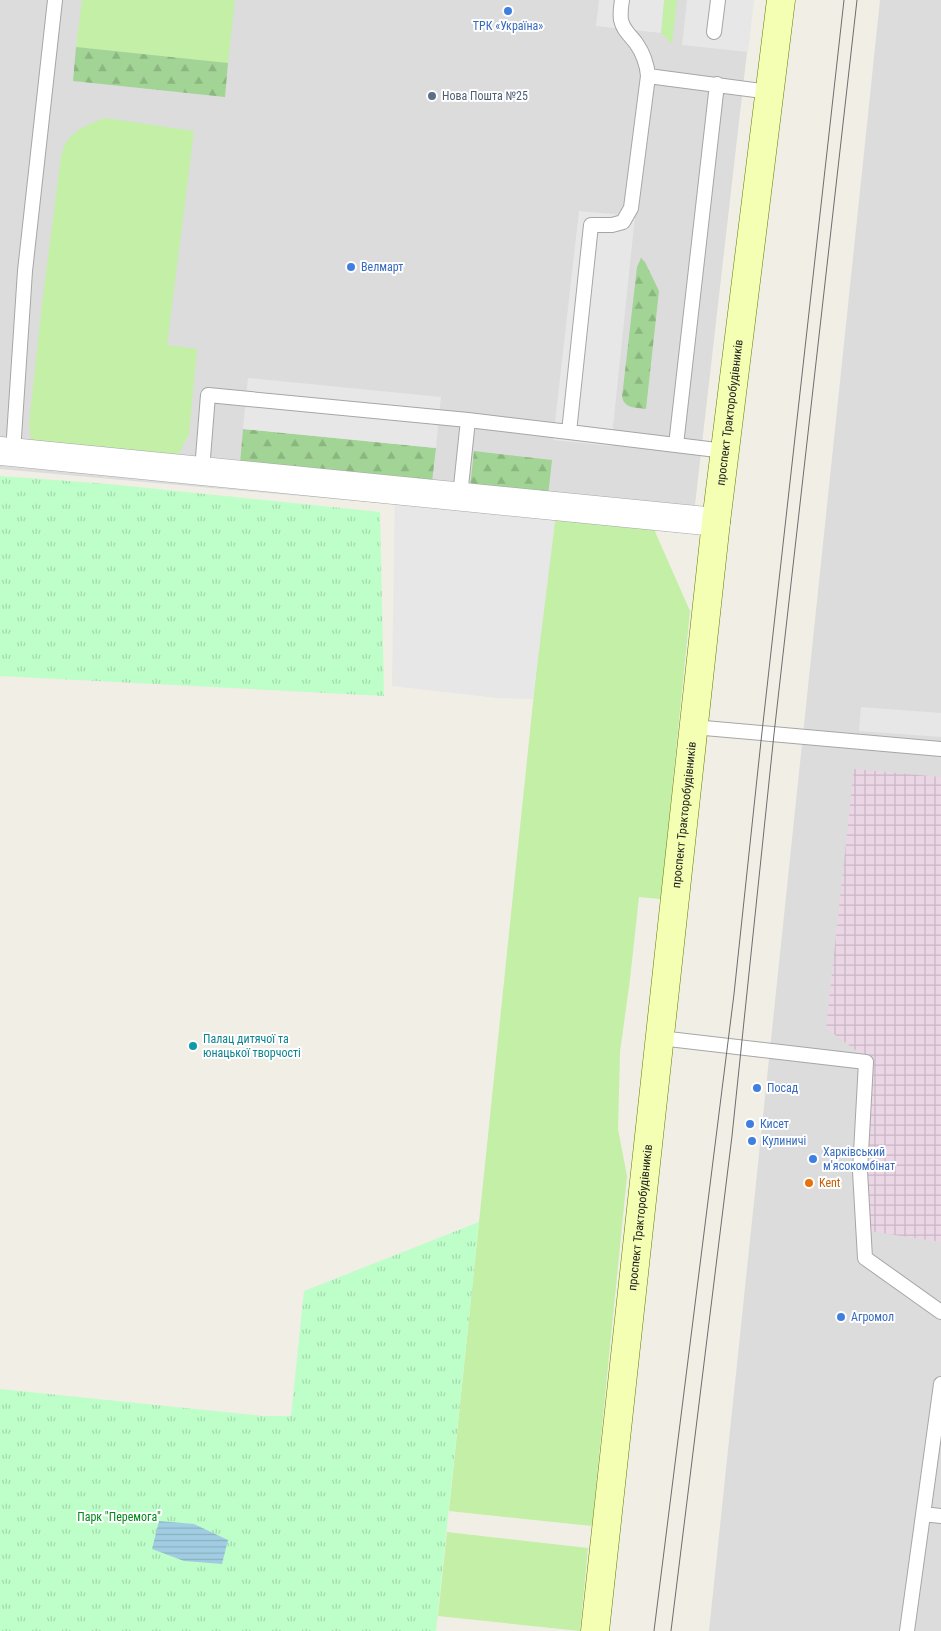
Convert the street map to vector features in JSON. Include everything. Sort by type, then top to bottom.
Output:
[{"type":"main road","name":"проспект Тракторобудівників","points":[[595,1631],[716,522],[781,0]]},
{"type":"street","points":[[7,451],[716,522]]},
{"type":"lane","points":[[7,451],[55,0]]},
{"type":"lane","points":[[569,432],[591,225],[612,225],[624,222],[631,208],[648,76],[644,57],[624,30],[621,20],[622,0]]},
{"type":"lane","points":[[714,32],[718,0]]},
{"type":"lane","points":[[648,76],[770,92]]},
{"type":"lane","points":[[676,445],[717,84]]},
{"type":"lane","points":[[202,470],[208,395],[468,420],[726,451]]},
{"type":"lane","points":[[460,496],[468,420]]},
{"type":"lane","points":[[693,727],[941,749]]},
{"type":"lane","points":[[660,1038],[866,1062],[860,1171],[865,1258],[941,1312]]},
{"type":"lane","points":[[907,1631],[941,1384]]},
{"type":"lane","points":[[923,1514],[941,1516]]},
{"type":"shaded area","points":[[0,0],[753,0],[692,531],[0,469]]},
{"type":"shaded area","points":[[599,0],[664,0],[661,33],[596,26]]},
{"type":"shaded area","points":[[687,0],[754,0],[748,52],[682,45]]},
{"type":"shaded area","points":[[880,0],[941,0],[941,1631],[709,1631]]},
{"type":"shaded area","points":[[579,211],[635,216],[611,446],[553,440]]},
{"type":"shaded area","points":[[248,378],[441,397],[436,448],[243,429]]},
{"type":"shaded area","points":[[395,490],[557,506],[533,699],[497,698],[392,686]]},
{"type":"shaded area","points":[[861,707],[941,713],[941,737],[859,731]]},
{"type":"shaded area","points":[[854,769],[941,777],[941,1242],[855,1229],[858,1052],[826,1028]]},
{"type":"green space","points":[[82,0],[235,0],[228,63],[76,47]]},
{"type":"green space","points":[[664,0],[677,0],[672,44],[661,33]]},
{"type":"green space","points":[[76,47],[228,63],[225,97],[73,81]]},
{"type":"green space","points":[[105,118],[194,131],[167,345],[197,349],[189,434],[178,455],[41,450],[31,439],[29,423],[61,156],[66,143],[74,133]]},
{"type":"green space","points":[[641,258],[645,262],[659,291],[646,409],[628,406],[622,397],[637,267]]},
{"type":"green space","points":[[243,429],[436,448],[432,482],[240,464]]},
{"type":"green space","points":[[474,451],[552,460],[548,496],[470,487]]},
{"type":"green space","points":[[0,476],[109,484],[380,512],[384,696],[0,676]]},
{"type":"green space","points":[[555,518],[653,527],[690,611],[661,899],[639,897],[620,1052],[618,1129],[627,1176],[592,1526],[449,1511],[540,635]]},
{"type":"green space","name":"Парк \"Перемога\"","points":[[479,1222],[436,1631],[0,1631],[0,1389],[264,1416],[291,1416],[304,1291]]},
{"type":"green space","points":[[447,1532],[588,1548],[580,1631],[438,1616]]},
{"type":"water","points":[[159,1521],[194,1524],[228,1540],[222,1564],[184,1561],[152,1549]]},
{"type":"tram line","points":[[654,1631],[734,994],[844,0]]},
{"type":"tram line","points":[[671,1631],[732,1136],[774,734],[857,0]]},
{"type":"place","name":"ТРК «Україна»","points":[[508,11]]},
{"type":"place","name":"Нова Пошта №25","points":[[432,96]]},
{"type":"place","name":"Велмарт","points":[[351,267]]},
{"type":"place","name":"Палац дитячої та юнацької творчості","points":[[193,1046]]},
{"type":"place","name":"Посад","points":[[757,1088]]},
{"type":"place","name":"Кисет","points":[[750,1124]]},
{"type":"place","name":"Кулиничі","points":[[752,1141]]},
{"type":"place","name":"Харківський м'ясокомбінат","points":[[813,1159]]},
{"type":"place","name":"Kent","points":[[809,1183]]},
{"type":"place","name":"Агромол","points":[[841,1317]]}]
